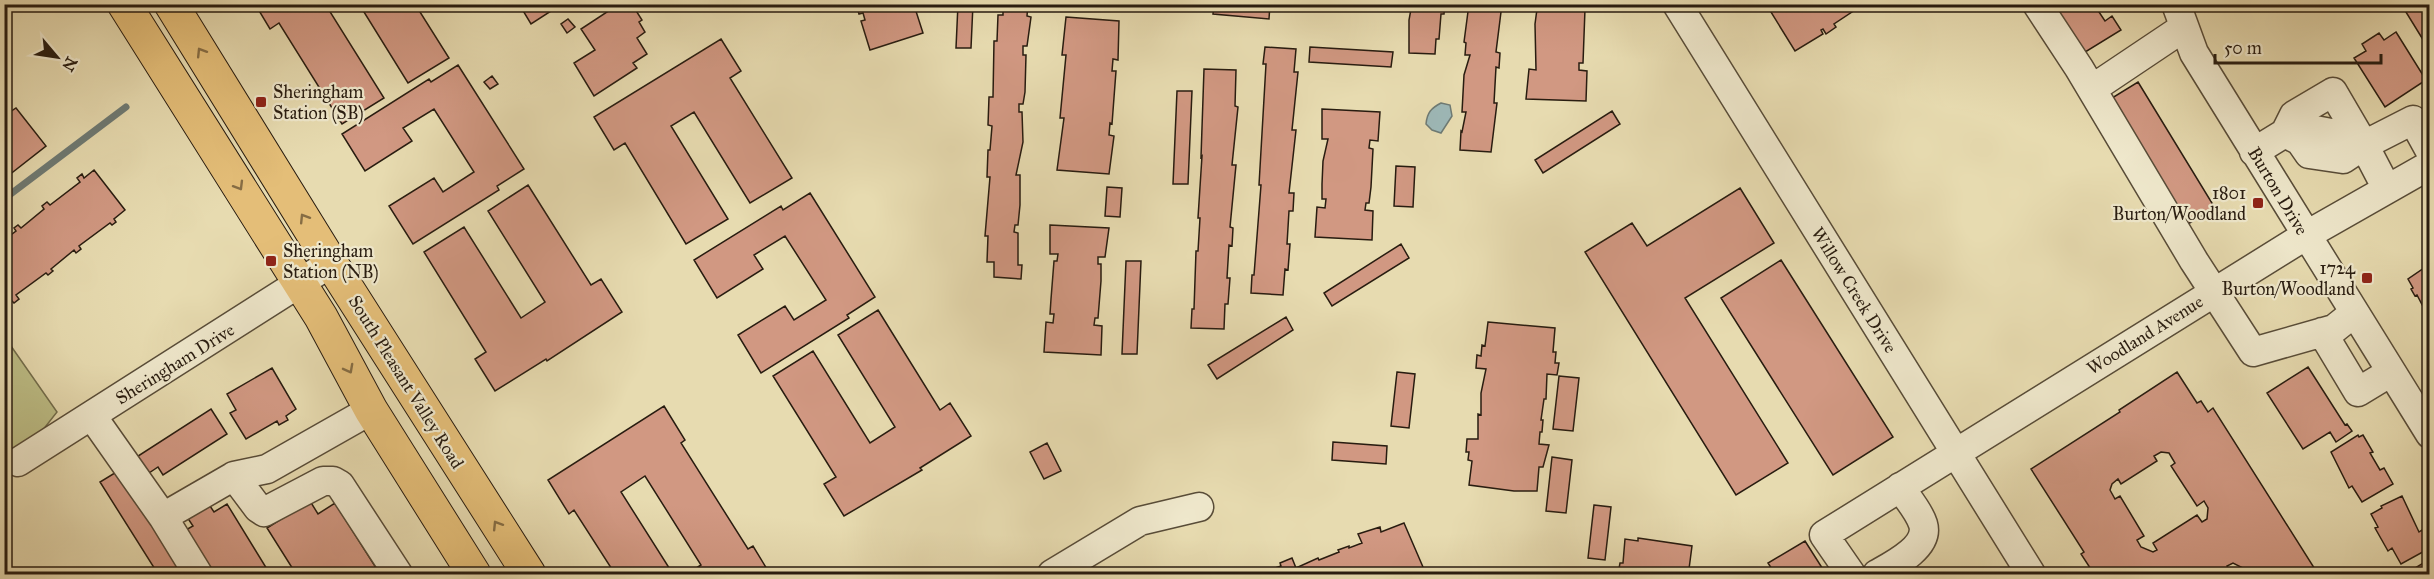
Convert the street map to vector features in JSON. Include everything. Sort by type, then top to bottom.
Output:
[{"type":"main road","name":"South Pleasant Valley Road","points":[[171,4],[331,263],[529,574]]},
{"type":"main road","name":"South Pleasant Valley Road","points":[[131,7],[321,317],[371,410],[474,574]]},
{"type":"street","name":"Willow Creek Drive","points":[[1677,4],[2031,574]]},
{"type":"street","points":[[2037,4],[2092,89],[2194,261],[2253,351],[2334,329],[2354,313]]},
{"type":"street","points":[[2092,89],[2180,16]]},
{"type":"street","name":"Burton Drive","points":[[2180,16],[2194,53],[2305,236],[2430,434]]},
{"type":"street","points":[[2292,137],[2294,115],[2333,92],[2359,148],[2387,189]]},
{"type":"street","points":[[2292,137],[2309,154],[2343,159],[2359,148],[2413,120],[2430,151]]},
{"type":"street","points":[[2254,152],[2292,137]]},
{"type":"street","name":"Woodland Avenue","points":[[1851,574],[1824,535],[1954,452],[2305,236],[2430,165]]},
{"type":"street","name":"Sheringham Drive","points":[[18,462],[331,263]]},
{"type":"street","points":[[2322,332],[2358,392],[2391,372]]},
{"type":"street","points":[[163,517],[234,476],[267,469],[371,410]]},
{"type":"street","points":[[92,416],[163,517],[198,574]]},
{"type":"street","points":[[234,476],[264,512],[323,481],[333,481],[340,485],[399,574]]},
{"type":"street","points":[[1877,574],[1910,554],[1922,538],[1923,525],[1900,487]]},
{"type":"street","points":[[1052,574],[1140,521],[1199,507]]},
{"type":"green space","points":[[4,336],[57,412],[5,478],[4,478]]},
{"type":"water","points":[[1441,103],[1450,105],[1452,116],[1441,133],[1432,130],[1426,124],[1430,111]]},
{"type":"building","points":[[255,4],[331,4],[327,7],[384,98],[342,124],[279,23],[270,29]]},
{"type":"building","points":[[359,4],[415,4],[449,58],[408,83]]},
{"type":"building","points":[[519,4],[562,4],[531,24]]},
{"type":"building","points":[[619,4],[627,4],[631,11],[635,9],[642,20],[639,22],[645,32],[637,38],[647,54],[633,63],[637,68],[594,96],[574,63],[595,50],[581,29]]},
{"type":"building","points":[[856,4],[908,4],[909,7],[914,5],[923,33],[870,50],[861,21],[865,20],[863,13],[859,14]]},
{"type":"building","points":[[958,4],[973,4],[971,48],[956,48]]},
{"type":"building","points":[[1003,4],[1028,4],[1027,16],[1031,17],[1027,46],[1023,46],[1023,55],[1026,55],[1025,92],[1023,104],[1019,104],[1019,112],[1022,112],[1023,142],[1016,175],[1020,175],[1020,205],[1018,225],[1015,225],[1014,232],[1018,233],[1018,265],[1022,265],[1021,279],[994,277],[994,262],[987,262],[988,236],[985,236],[990,177],[987,177],[988,150],[990,150],[992,126],[988,125],[989,97],[993,97],[994,41],[997,41],[998,15],[1003,15]]},
{"type":"building","points":[[1214,4],[1270,4],[1269,19],[1213,14]]},
{"type":"building","points":[[1415,4],[1445,4],[1444,14],[1441,14],[1439,39],[1436,39],[1435,54],[1409,53],[1409,20],[1411,9],[1415,9]]},
{"type":"building","points":[[1469,4],[1502,4],[1496,52],[1500,53],[1499,68],[1496,67],[1494,103],[1497,103],[1491,152],[1460,150],[1461,131],[1466,112],[1462,112],[1464,75],[1470,55],[1465,55],[1466,43],[1464,42]]},
{"type":"building","points":[[1540,4],[1582,4],[1582,9],[1585,9],[1583,63],[1579,63],[1579,70],[1587,71],[1586,101],[1526,99],[1529,69],[1536,70],[1535,24]]},
{"type":"building","points":[[1766,4],[1864,4],[1834,24],[1836,27],[1826,34],[1823,29],[1821,30],[1823,34],[1795,51]]},
{"type":"building","points":[[2052,4],[2089,4],[2092,9],[2095,6],[2105,21],[2112,16],[2121,30],[2082,54]]},
{"type":"building","points":[[2401,4],[2430,4],[2430,51]]},
{"type":"building","points":[[1066,17],[1119,21],[1118,60],[1113,59],[1112,71],[1116,71],[1109,135],[1114,136],[1109,174],[1057,170],[1064,118],[1060,118],[1066,55],[1062,55]]},
{"type":"building","points":[[568,19],[575,27],[567,33],[561,24]]},
{"type":"building","points":[[2396,32],[2426,80],[2385,107],[2354,58],[2366,51],[2362,44],[2379,33],[2384,40]]},
{"type":"building","points":[[721,39],[741,71],[730,78],[792,178],[750,203],[694,112],[671,126],[728,219],[686,244],[625,143],[614,150],[594,117]]},
{"type":"building","points":[[1265,47],[1296,49],[1294,72],[1298,72],[1292,130],[1296,130],[1289,193],[1294,193],[1293,211],[1289,211],[1287,244],[1290,244],[1283,295],[1251,293],[1261,185],[1259,185]]},
{"type":"building","points":[[1310,47],[1393,52],[1391,67],[1309,62]]},
{"type":"building","points":[[458,65],[524,169],[497,186],[499,190],[413,244],[389,206],[434,178],[443,192],[474,172],[434,109],[403,128],[412,141],[365,171],[342,134],[429,79],[431,82]]},
{"type":"building","points":[[1204,69],[1236,70],[1235,106],[1238,107],[1232,165],[1236,165],[1230,227],[1233,228],[1232,246],[1229,245],[1227,278],[1230,278],[1228,304],[1225,304],[1224,329],[1191,328],[1200,218],[1198,218]]},
{"type":"building","points":[[492,76],[498,84],[490,89],[484,82]]},
{"type":"building","points":[[2138,82],[2215,208],[2188,224],[2112,98]]},
{"type":"building","points":[[1177,91],[1192,91],[1188,184],[1173,184]]},
{"type":"building","points":[[16,108],[46,146],[4,179],[4,116]]},
{"type":"building","points":[[1322,109],[1380,112],[1378,141],[1370,140],[1369,148],[1373,149],[1371,187],[1369,203],[1366,203],[1365,210],[1373,211],[1372,240],[1315,237],[1317,207],[1325,208],[1326,199],[1322,199],[1322,184],[1323,161],[1328,139],[1322,139]]},
{"type":"building","points":[[1612,111],[1620,124],[1543,173],[1535,160]]},
{"type":"building","points":[[1396,166],[1415,167],[1413,207],[1394,206]]},
{"type":"building","points":[[94,170],[125,210],[114,219],[116,222],[112,225],[110,223],[79,246],[81,249],[76,253],[74,250],[51,269],[53,271],[48,275],[46,273],[16,295],[19,299],[14,303],[11,300],[4,305],[4,240],[16,231],[14,228],[18,225],[21,228],[44,209],[42,206],[47,202],[50,205],[80,182],[77,178],[82,174],[84,178]]},
{"type":"building","points":[[528,185],[591,285],[601,279],[622,312],[547,361],[546,359],[495,391],[475,359],[486,352],[424,252],[464,227],[521,318],[545,302],[488,211]]},
{"type":"building","points":[[1107,187],[1122,188],[1120,217],[1105,216]]},
{"type":"building","points":[[1740,188],[1774,243],[1685,298],[1788,463],[1736,495],[1585,252],[1632,223],[1647,246]]},
{"type":"building","points":[[810,193],[875,297],[847,315],[849,318],[761,373],[738,335],[785,306],[794,320],[826,300],[785,236],[754,255],[763,269],[717,298],[694,260],[781,206],[783,210]]},
{"type":"building","points":[[1050,225],[1109,228],[1105,257],[1098,257],[1098,264],[1101,264],[1101,281],[1098,318],[1095,318],[1094,325],[1102,326],[1101,355],[1044,352],[1046,322],[1053,323],[1054,314],[1050,314],[1051,299],[1054,261],[1057,261],[1058,254],[1050,254]]},
{"type":"building","points":[[1401,244],[1409,258],[1332,306],[1324,293]]},
{"type":"building","points":[[1781,260],[1893,437],[1833,475],[1721,298]]},
{"type":"building","points":[[1126,261],[1141,261],[1137,354],[1122,354]]},
{"type":"building","points":[[2430,264],[2429,318],[2417,295],[2415,296],[2411,289],[2413,288],[2408,279]]},
{"type":"building","points":[[878,310],[940,410],[950,403],[971,436],[920,468],[922,470],[844,516],[824,484],[836,477],[773,376],[813,351],[870,443],[895,427],[838,335]]},
{"type":"building","points":[[1286,317],[1293,330],[1217,379],[1208,365]]},
{"type":"building","points":[[1488,322],[1555,328],[1553,352],[1556,352],[1555,363],[1559,363],[1557,375],[1547,374],[1546,399],[1544,399],[1539,444],[1549,445],[1543,467],[1539,467],[1537,491],[1514,491],[1469,485],[1472,461],[1468,460],[1469,452],[1466,452],[1467,439],[1478,439],[1478,414],[1481,415],[1481,393],[1486,369],[1476,368],[1477,355],[1481,356],[1482,345],[1485,346]]},
{"type":"building","points":[[2308,367],[2345,425],[2347,424],[2352,431],[2336,442],[2330,432],[2303,449],[2267,393]]},
{"type":"building","points":[[272,368],[296,409],[286,416],[288,420],[279,425],[277,421],[246,439],[230,413],[236,410],[227,394]]},
{"type":"building","points":[[1397,372],[1415,374],[1409,428],[1391,426]]},
{"type":"building","points":[[2177,372],[2197,403],[2201,401],[2208,412],[2213,408],[2318,574],[2247,574],[2245,569],[2233,563],[2227,566],[2232,573],[2230,574],[2094,574],[2081,554],[2084,552],[2031,469],[2120,412],[2119,410]],"holes":[[[2161,452],[2169,453],[2175,463],[2171,466],[2197,506],[2204,501],[2208,508],[2207,519],[2202,522],[2197,515],[2153,543],[2157,550],[2153,552],[2141,547],[2137,540],[2144,536],[2120,496],[2115,499],[2110,490],[2112,484],[2118,479],[2121,484],[2157,461],[2154,456]]]},
{"type":"building","points":[[1559,376],[1579,378],[1573,431],[1553,429]]},
{"type":"building","points":[[664,406],[685,440],[681,443],[748,549],[753,546],[770,574],[687,574],[701,565],[645,476],[621,492],[673,574],[615,574],[574,510],[569,514],[548,480]]},
{"type":"building","points":[[211,409],[227,434],[163,475],[158,467],[146,475],[135,458]]},
{"type":"building","points":[[2358,435],[2359,437],[2363,435],[2380,470],[2384,468],[2393,484],[2362,502],[2352,486],[2349,488],[2331,452]]},
{"type":"building","points":[[1333,442],[1387,446],[1386,464],[1332,460]]},
{"type":"building","points":[[1047,443],[1061,471],[1044,479],[1030,452]]},
{"type":"building","points":[[1552,457],[1572,460],[1566,513],[1546,511]]},
{"type":"building","points":[[118,471],[183,574],[158,574],[100,482]]},
{"type":"building","points":[[2402,496],[2419,532],[2422,530],[2430,543],[2430,548],[2401,564],[2392,548],[2388,551],[2375,528],[2378,527],[2371,514],[2382,508],[2381,506]]},
{"type":"building","points":[[310,501],[318,514],[335,503],[380,574],[296,574],[267,528]]},
{"type":"building","points":[[208,503],[214,512],[227,504],[270,574],[211,574],[184,531],[193,526],[187,517]]},
{"type":"building","points":[[1594,505],[1611,507],[1605,560],[1588,558]]},
{"type":"building","points":[[1404,523],[1426,574],[1268,574],[1273,573],[1272,569],[1281,566],[1280,563],[1292,558],[1296,568],[1339,552],[1338,550],[1362,543],[1358,534],[1380,527],[1381,532]]},
{"type":"building","points":[[1638,538],[1692,546],[1689,569],[1693,569],[1693,574],[1618,574],[1620,563],[1623,563],[1625,539],[1638,541]]},
{"type":"building","points":[[1805,541],[1826,574],[1775,574],[1768,563]]},
{"type":"building","points":[[2430,559],[2430,574],[2405,574]]},
{"type":"waterway","points":[[4,199],[126,107]]},
{"type":"place","name":"Sheringham Station (SB)","points":[[261,102]]},
{"type":"place","name":"1801 Burton/Woodland","points":[[2258,203]]},
{"type":"place","name":"Sheringham Station (NB)","points":[[271,261]]},
{"type":"place","name":"1724 Burton/Woodland","points":[[2367,278]]}]
